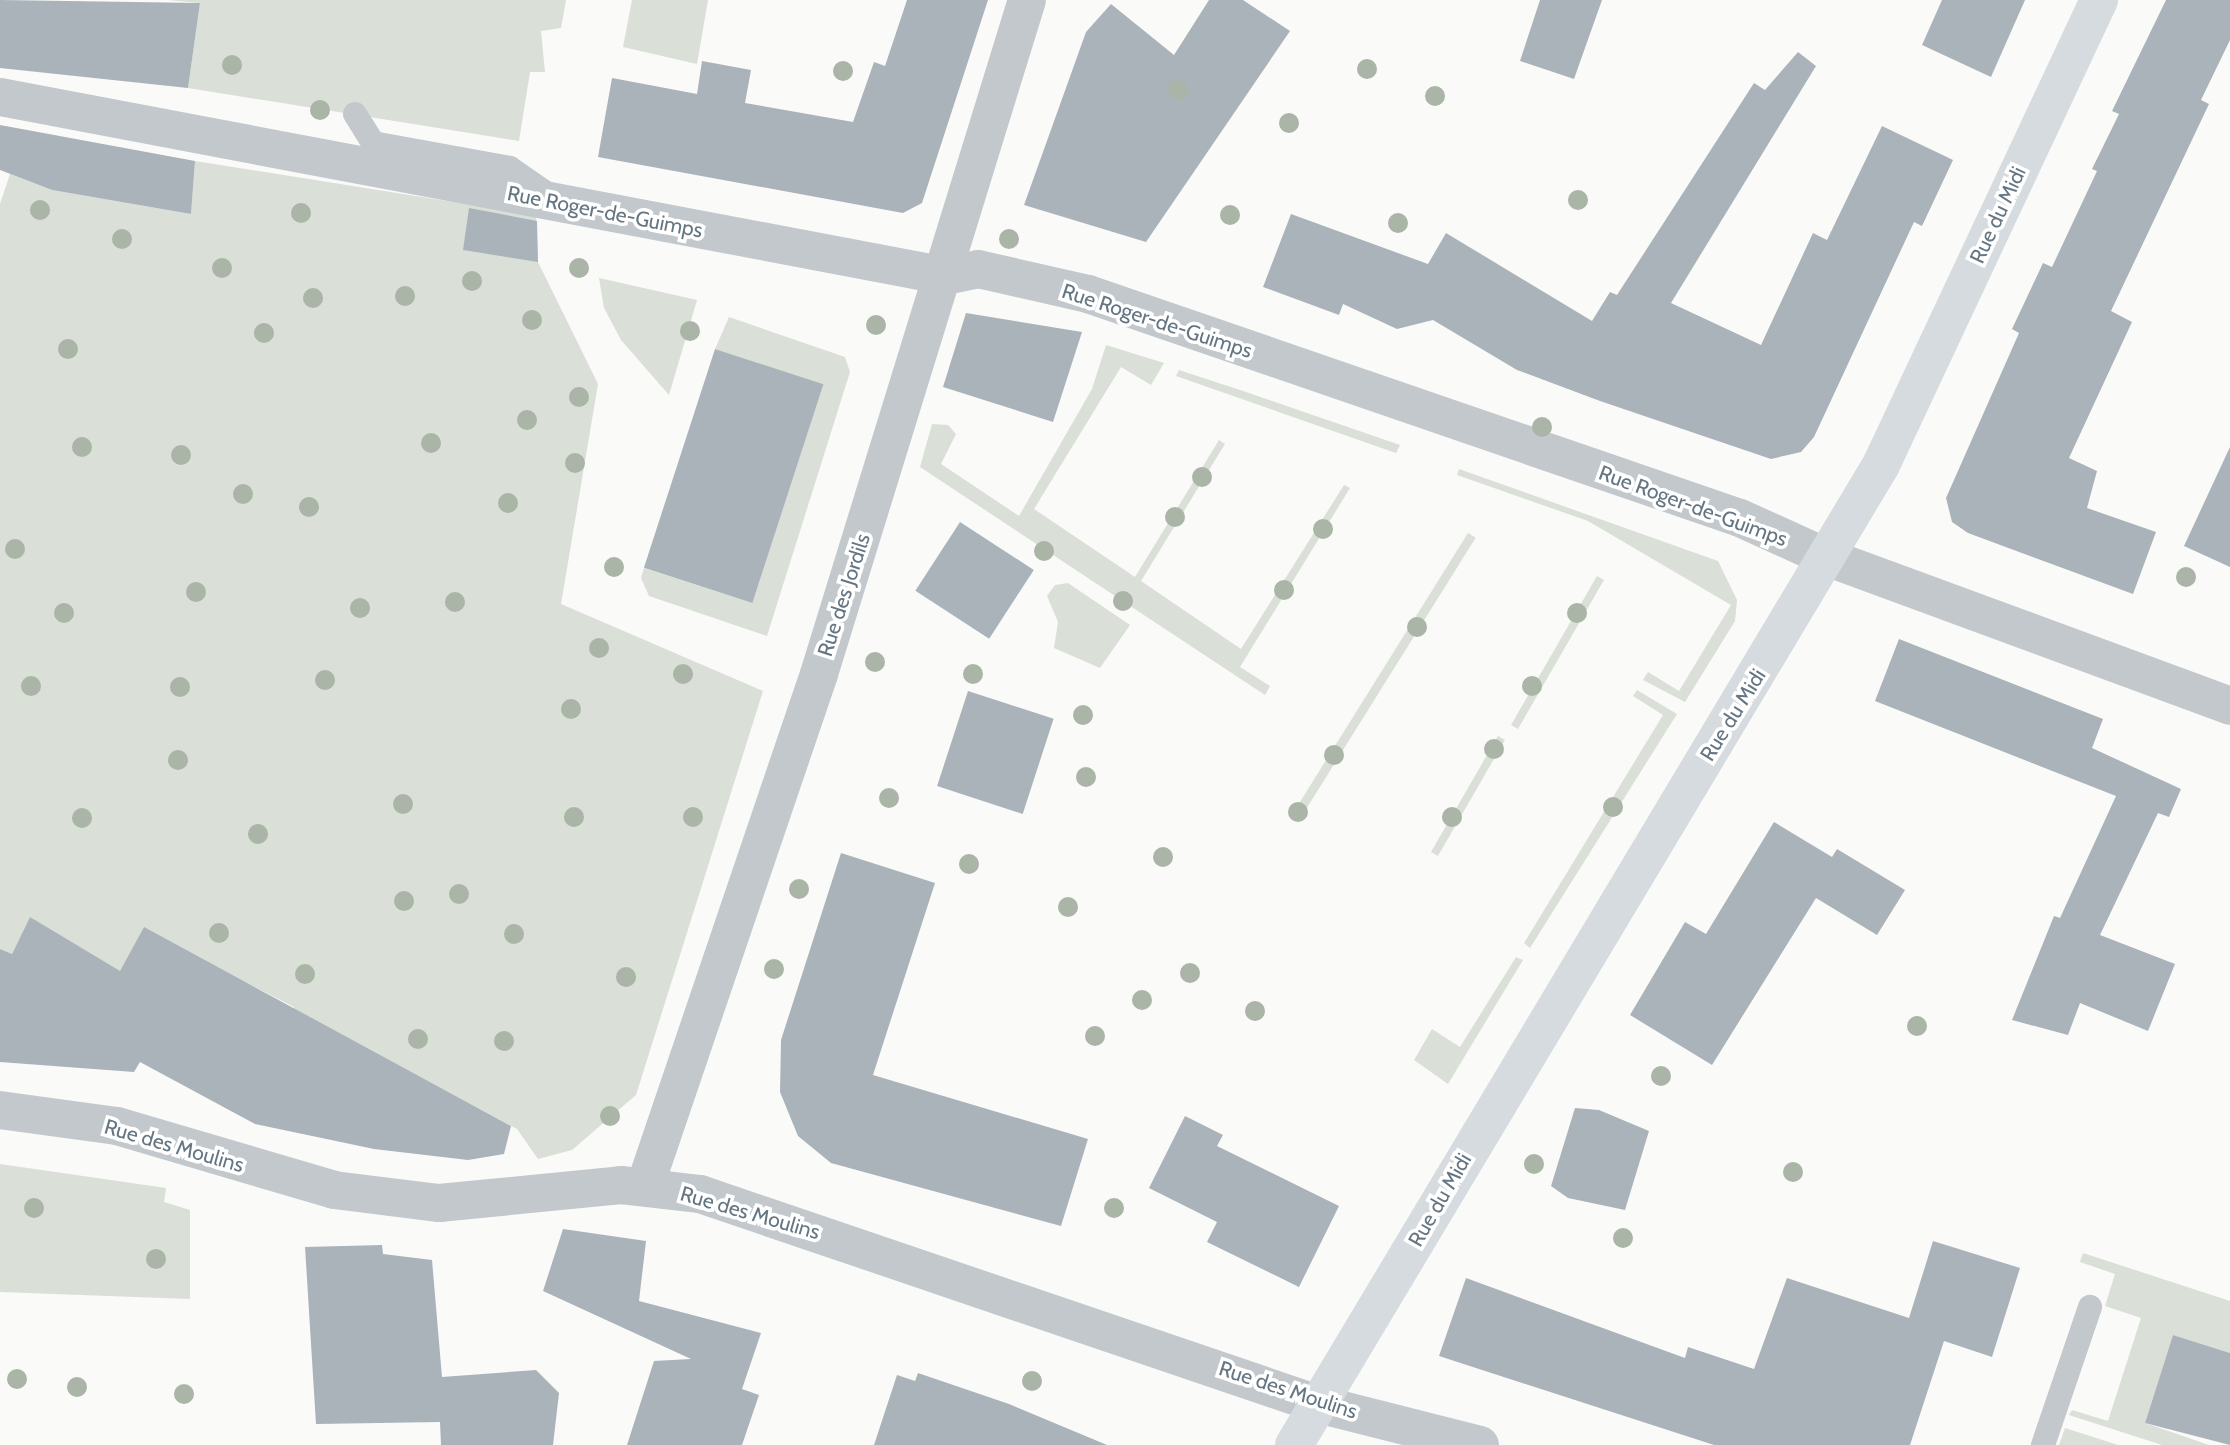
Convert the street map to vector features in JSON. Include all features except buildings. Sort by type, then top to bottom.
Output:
[{"type":"main road","name":"Rue du Midi","points":[[1294,1445],[1881,465],[2099,0]]},
{"type":"street","name":"Rue des Jordils","points":[[645,1186],[819,674],[946,276],[958,209],[1027,0]]},
{"type":"street","name":"Rue Roger-de-Guimps","points":[[0,97],[946,276],[978,269],[1088,294],[1741,519],[1826,557],[2230,706]]},
{"type":"street","name":"Rue des Moulins","points":[[0,1110],[117,1126],[334,1190],[439,1203],[645,1186],[760,1212],[1318,1404],[1480,1445]]},
{"type":"lane","points":[[355,114],[373,143],[510,168],[564,205]]},
{"type":"lane","points":[[2043,1445],[2090,1307]]},
{"type":"shaded area","points":[[168,0],[566,0],[561,28],[541,31],[545,72],[530,72],[519,141],[188,88],[200,3]]},
{"type":"shaded area","points":[[632,0],[708,0],[697,64],[623,47]]},
{"type":"shaded area","points":[[195,161],[536,215],[538,262],[598,384],[561,604],[763,691],[636,1095],[572,1150],[538,1159],[517,1129],[332,1030],[283,1026],[294,1007],[198,958],[117,977],[30,917],[12,954],[0,949],[0,204],[10,174],[52,190],[191,214]]},
{"type":"shaded area","points":[[599,278],[697,300],[669,395],[621,340],[604,308]]},
{"type":"shaded area","points":[[729,317],[845,357],[850,372],[767,636],[649,596],[641,578],[644,568],[752,603],[823,385],[715,349]]},
{"type":"shaded area","points":[[1106,345],[1164,363],[1151,385],[1121,367],[1034,509],[1135,577],[1219,440],[1225,444],[1141,581],[1241,649],[1344,485],[1350,488],[1240,667],[1270,686],[1265,695],[920,467],[932,424],[948,425],[956,434],[941,464],[1019,516],[1092,389]]},
{"type":"shaded area","points":[[1179,370],[1400,445],[1396,453],[1176,376]]},
{"type":"shaded area","points":[[1459,469],[1718,561],[1737,600],[1735,621],[1685,702],[1643,680],[1648,672],[1679,691],[1731,605],[1588,521],[1457,475]]},
{"type":"shaded area","points":[[1468,533],[1476,538],[1300,818],[1293,814]]},
{"type":"shaded area","points":[[1597,576],[1604,580],[1518,729],[1511,725]]},
{"type":"shaded area","points":[[1068,583],[1130,625],[1100,668],[1054,648],[1058,622],[1047,596],[1055,585]]},
{"type":"shaded area","points":[[1637,690],[1677,714],[1530,948],[1524,943],[1663,715],[1633,696]]},
{"type":"shaded area","points":[[1498,736],[1505,740],[1438,856],[1431,852]]},
{"type":"shaded area","points":[[1516,957],[1523,960],[1448,1084],[1414,1060],[1432,1029],[1460,1047]]},
{"type":"shaded area","points":[[0,1164],[166,1188],[164,1202],[190,1210],[190,1299],[0,1292]]},
{"type":"shaded area","points":[[2083,1253],[2230,1301],[2230,1353],[2173,1335],[2145,1423],[2209,1445],[2162,1445],[2069,1415],[2072,1410],[2108,1421],[2141,1318],[2105,1306],[2115,1274],[2080,1262]]},
{"type":"shaded area","points":[[2065,1428],[2118,1445],[2059,1445]]}]
